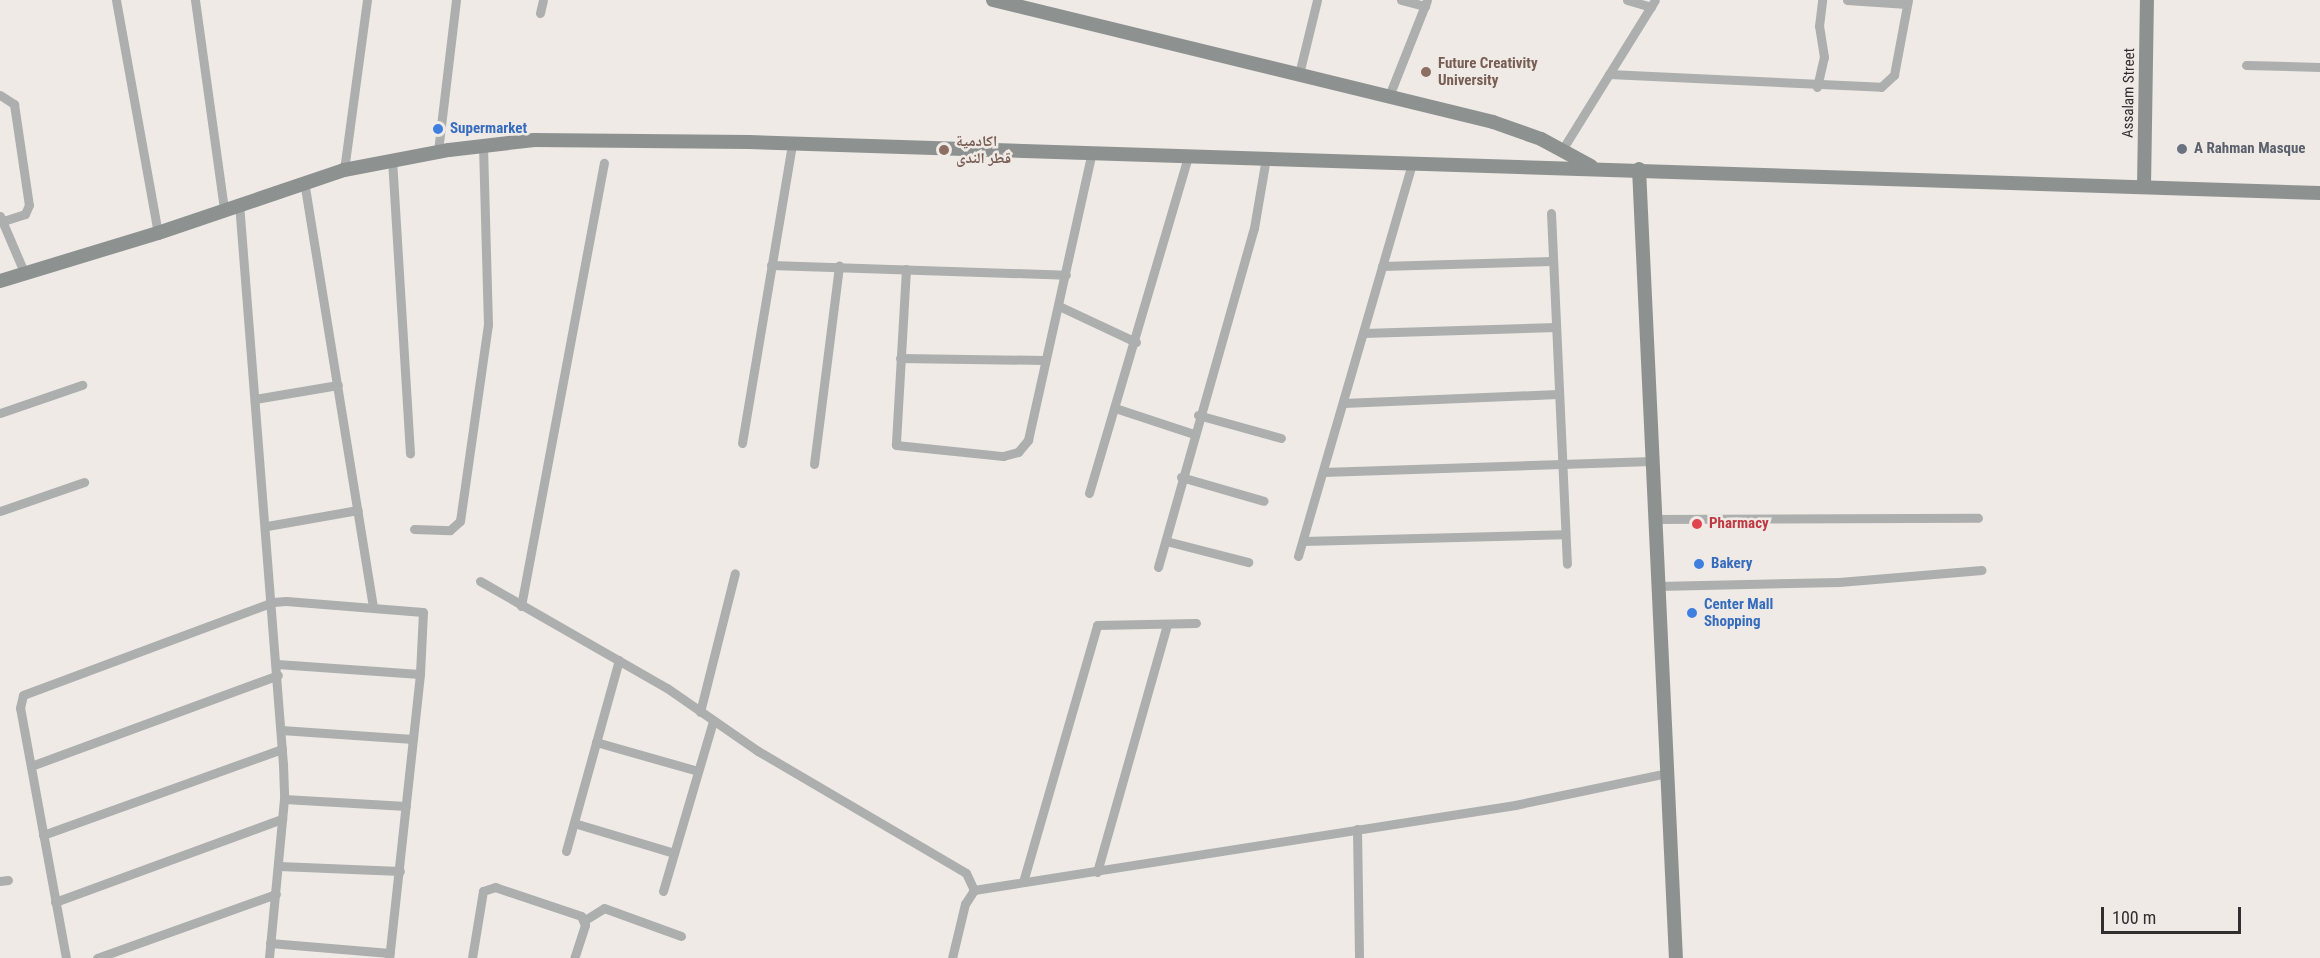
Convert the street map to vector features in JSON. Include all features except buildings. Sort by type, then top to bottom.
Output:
[{"type":"street","points":[[116,0],[158,233]]},
{"type":"street","points":[[195,0],[224,209]]},
{"type":"street","points":[[344,170],[367,0]]},
{"type":"street","points":[[438,151],[456,0]]},
{"type":"street","points":[[540,13],[543,0]]},
{"type":"street","points":[[993,0],[1389,96],[1510,128],[1562,150],[1593,167]]},
{"type":"street","points":[[1299,74],[1317,0]]},
{"type":"street","points":[[1389,96],[1426,3],[1401,0]]},
{"type":"street","points":[[1562,150],[1653,4],[1627,0]]},
{"type":"street","points":[[1817,87],[1824,57],[1819,26],[1822,0]]},
{"type":"street","points":[[1609,74],[1817,87],[1877,88],[1889,83],[1894,75],[1907,2],[1847,0]]},
{"type":"street","name":"Assalam Street","points":[[2144,187],[2147,0]]},
{"type":"street","points":[[2246,65],[2320,67]]},
{"type":"street","points":[[0,95],[14,104],[29,205],[25,214],[2,218],[24,272]]},
{"type":"street","points":[[0,281],[158,233],[239,203],[344,170],[438,151],[483,145],[574,139],[1188,158],[1593,167],[2320,193]]},
{"type":"street","points":[[742,443],[792,144]]},
{"type":"street","points":[[414,529],[450,530],[460,521],[488,325],[483,145]]},
{"type":"street","points":[[906,269],[896,446],[1003,456],[1018,452],[1028,440],[1091,155]]},
{"type":"street","points":[[1089,494],[1136,342],[1188,158]]},
{"type":"street","points":[[1158,567],[1198,415],[1254,228],[1266,158]]},
{"type":"street","points":[[393,159],[410,453]]},
{"type":"street","points":[[521,606],[604,163]]},
{"type":"street","points":[[1298,556],[1412,163]]},
{"type":"street","points":[[1639,169],[1676,958]]},
{"type":"street","points":[[304,181],[373,605]]},
{"type":"street","points":[[239,203],[273,602],[284,799],[269,958]]},
{"type":"street","points":[[1551,213],[1567,564]]},
{"type":"street","points":[[1382,266],[1553,261]]},
{"type":"street","points":[[771,265],[1066,275]]},
{"type":"street","points":[[814,464],[840,266]]},
{"type":"street","points":[[1059,306],[1136,342]]},
{"type":"street","points":[[1363,333],[1556,327]]},
{"type":"street","points":[[900,358],[1044,360]]},
{"type":"street","points":[[0,413],[82,385]]},
{"type":"street","points":[[255,399],[338,385]]},
{"type":"street","points":[[1343,403],[1558,394]]},
{"type":"street","points":[[1115,408],[1194,434]]},
{"type":"street","points":[[1198,415],[1281,438]]},
{"type":"street","points":[[1323,472],[1652,461]]},
{"type":"street","points":[[1181,477],[1264,501]]},
{"type":"street","points":[[0,511],[84,482]]},
{"type":"street","points":[[267,526],[358,510]]},
{"type":"street","points":[[1654,519],[1978,518]]},
{"type":"street","points":[[1303,541],[1564,534]]},
{"type":"street","points":[[1166,541],[1248,562]]},
{"type":"street","points":[[1658,586],[1839,582],[1981,570]]},
{"type":"street","points":[[700,712],[735,573]]},
{"type":"street","points":[[480,581],[619,660],[712,721],[966,873],[974,890]]},
{"type":"street","points":[[66,958],[20,708],[23,695],[273,602],[373,605],[423,612],[420,674],[390,955],[270,943]]},
{"type":"street","points":[[1023,882],[1094,629],[1101,624],[1196,623]]},
{"type":"street","points":[[1096,872],[1167,625]]},
{"type":"street","points":[[566,851],[619,660]]},
{"type":"street","points":[[277,664],[420,674]]},
{"type":"street","points":[[31,766],[278,675]]},
{"type":"street","points":[[663,891],[712,721]]},
{"type":"street","points":[[281,730],[412,740]]},
{"type":"street","points":[[596,742],[698,771]]},
{"type":"street","points":[[43,835],[282,749]]},
{"type":"street","points":[[952,958],[965,904],[974,890],[1515,805],[1667,773]]},
{"type":"street","points":[[284,799],[406,806]]},
{"type":"street","points":[[55,902],[282,819]]},
{"type":"street","points":[[574,823],[674,853]]},
{"type":"street","points":[[1357,829],[1359,958]]},
{"type":"street","points":[[279,866],[400,871]]},
{"type":"street","points":[[472,958],[483,891],[489,888],[585,920]]},
{"type":"street","points":[[97,958],[276,894]]},
{"type":"street","points":[[574,958],[585,920],[604,908],[681,936]]},
{"type":"place","name":"Future Creativity University","points":[[1426,72]]},
{"type":"place","name":"Supermarket","points":[[438,129]]},
{"type":"place","name":"A Rahman Masque","points":[[2182,149]]},
{"type":"place","name":"اكادمية قطر الندى","points":[[944,150]]},
{"type":"place","name":"Pharmacy","points":[[1697,524]]},
{"type":"place","name":"Bakery","points":[[1699,564]]},
{"type":"place","name":"Center Mall Shopping","points":[[1692,613]]}]
